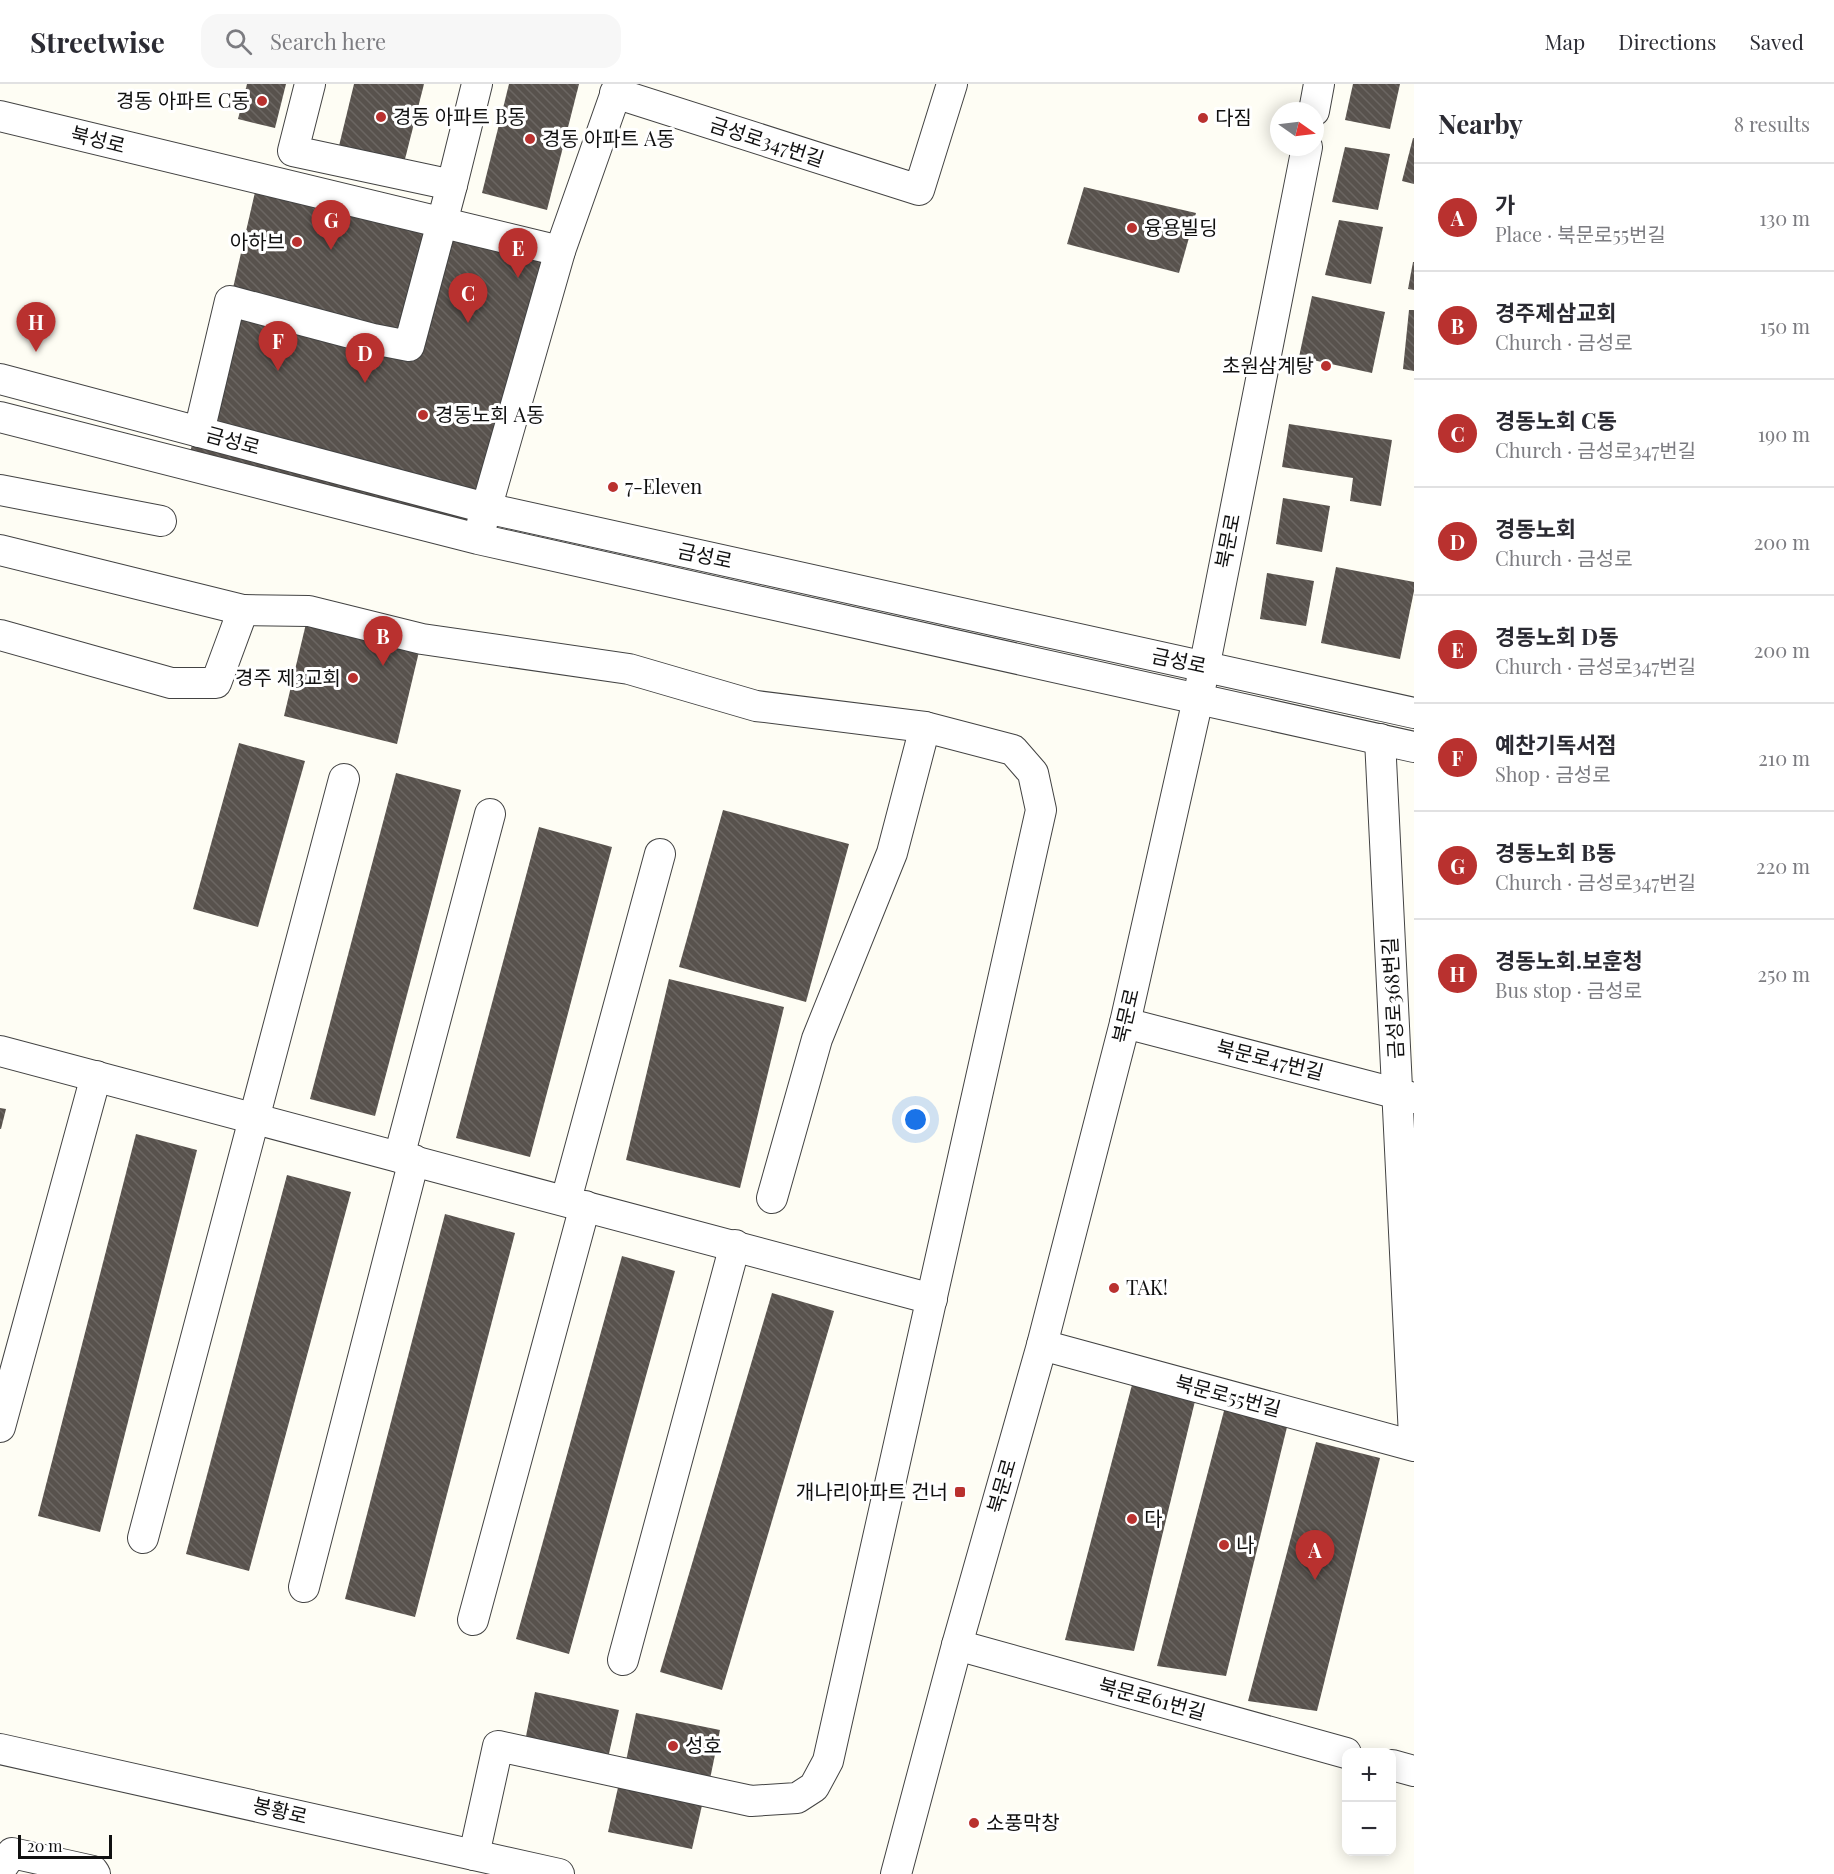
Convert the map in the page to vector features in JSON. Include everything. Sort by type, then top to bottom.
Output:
[{"type":"street","points":[[310,84],[293,151],[452,185]]},
{"type":"street","points":[[199,432],[230,302],[409,346],[443,223],[477,84]]},
{"type":"street","name":"금성로347번길","points":[[478,538],[560,251],[617,89],[919,190],[952,84]]},
{"type":"street","points":[[1316,102],[1319,84]]},
{"type":"street","name":"북성로","points":[[0,116],[443,223]]},
{"type":"street","name":"북문로","points":[[896,1874],[957,1645],[1042,1345],[1125,1023],[1198,699],[1304,156]]},
{"type":"street","points":[[443,223],[560,251]]},
{"type":"street","name":"금성로","points":[[0,379],[486,508],[1414,713]]},
{"type":"street","name":"금성로","points":[[0,417],[478,538],[1414,747]]},
{"type":"street","points":[[0,490],[161,521]]},
{"type":"street","points":[[0,550],[243,610],[309,611],[423,639],[629,669],[756,706],[925,727],[1013,750],[1033,773],[1041,810],[828,1761],[814,1787],[797,1798],[751,1801],[498,1746],[474,1855]]},
{"type":"street","points":[[0,635],[171,683],[216,683],[243,610]]},
{"type":"street","points":[[772,1198],[817,1039],[892,853],[925,727]]},
{"type":"street","name":"금성로368번길","points":[[1380,739],[1406,1095],[1414,1437]]},
{"type":"street","points":[[143,1538],[344,779]]},
{"type":"street","points":[[304,1587],[490,814]]},
{"type":"street","points":[[473,1620],[660,854]]},
{"type":"street","name":"북문로47번길","points":[[1125,1023],[1406,1095]]},
{"type":"street","points":[[0,1051],[932,1299]]},
{"type":"street","points":[[0,1427],[96,1076]]},
{"type":"street","points":[[623,1660],[735,1245]]},
{"type":"street","name":"북문로55번길","points":[[1042,1345],[1414,1446]]},
{"type":"street","name":"북문로61번길","points":[[957,1645],[1342,1752]]},
{"type":"street","name":"봉황로","points":[[0,1749],[559,1874]]},
{"type":"street","points":[[1396,1766],[1414,1771]]},
{"type":"street","points":[[0,1870],[12,1853],[93,1871],[96,1874]]},
{"type":"building","name":"경동 아파트 C동","points":[[247,84],[286,84],[275,128],[238,119]]},
{"type":"building","name":"경동 아파트 B동","points":[[354,84],[424,84],[403,167],[338,150]]},
{"type":"building","name":"경동 아파트 A동","points":[[509,84],[579,84],[547,210],[482,193]]},
{"type":"building","points":[[1353,84],[1400,84],[1390,129],[1345,120]]},
{"type":"building","points":[[1414,138],[1414,184],[1402,181]]},
{"type":"building","points":[[1345,147],[1390,154],[1378,210],[1332,202]]},
{"type":"building","points":[[258,179],[560,251],[478,539],[187,464],[230,301]]},
{"type":"building","name":"융용빌딩","points":[[1084,187],[1196,213],[1179,273],[1067,244]]},
{"type":"building","points":[[1339,220],[1383,227],[1371,284],[1325,275]]},
{"type":"building","points":[[1414,262],[1414,290],[1408,289]]},
{"type":"building","points":[[1312,296],[1385,312],[1372,373],[1299,357]]},
{"type":"building","points":[[1409,310],[1414,310],[1414,371],[1403,369]]},
{"type":"building","points":[[1289,424],[1392,440],[1381,506],[1350,501],[1353,478],[1282,467]]},
{"type":"building","points":[[1283,498],[1330,506],[1322,552],[1276,544]]},
{"type":"building","points":[[1336,567],[1414,582],[1400,659],[1321,643]]},
{"type":"building","points":[[1267,573],[1314,581],[1306,626],[1260,619]]},
{"type":"building","name":"경주 제3교회","points":[[309,611],[422,639],[397,744],[284,716]]},
{"type":"building","points":[[239,743],[305,761],[258,927],[193,909]]},
{"type":"building","points":[[396,773],[461,790],[375,1116],[310,1099]]},
{"type":"building","points":[[723,810],[849,844],[806,1002],[679,967]]},
{"type":"building","points":[[539,827],[612,847],[530,1157],[456,1138]]},
{"type":"building","points":[[669,979],[784,1007],[740,1188],[626,1160]]},
{"type":"building","points":[[0,1108],[6,1109],[1,1129],[0,1129]]},
{"type":"building","points":[[136,1134],[197,1150],[100,1532],[38,1516]]},
{"type":"building","points":[[287,1175],[351,1192],[249,1571],[186,1554]]},
{"type":"building","points":[[445,1214],[515,1233],[415,1617],[345,1599]]},
{"type":"building","points":[[622,1256],[675,1271],[569,1654],[516,1639]]},
{"type":"building","points":[[772,1293],[834,1311],[722,1690],[660,1672]]},
{"type":"building","name":"다","points":[[1133,1381],[1196,1397],[1134,1651],[1065,1640]]},
{"type":"building","name":"나","points":[[1225,1407],[1288,1423],[1226,1676],[1157,1666]]},
{"type":"building","points":[[1316,1442],[1380,1458],[1317,1711],[1248,1701]]},
{"type":"building","points":[[535,1692],[619,1710],[608,1758],[525,1741]]},
{"type":"building","name":"성호","points":[[636,1713],[720,1730],[710,1779],[626,1761]]},
{"type":"building","name":"성호","points":[[619,1783],[703,1801],[692,1849],[608,1832]]},
{"type":"place","name":"경동 아파트 C동","points":[[262,101]]},
{"type":"place","name":"경동 아파트 B동","points":[[381,117]]},
{"type":"place","name":"다짐","points":[[1203,118]]},
{"type":"place","name":"경동 아파트 A동","points":[[530,139]]},
{"type":"place","name":"융용빌딩","points":[[1132,228]]},
{"type":"place","name":"아하브","points":[[297,242]]},
{"type":"place","name":"경동노회 B동","points":[[331,250]]},
{"type":"place","name":"경동노회 D동","points":[[518,278]]},
{"type":"place","name":"경동노회 C동","points":[[468,323]]},
{"type":"place","name":"경동노회.보훈청","points":[[36,352]]},
{"type":"place","name":"초원삼계탕","points":[[1326,366]]},
{"type":"place","name":"예찬기독서점","points":[[278,371]]},
{"type":"place","name":"경동노회","points":[[365,383]]},
{"type":"place","name":"경동노회 A동","points":[[423,415]]},
{"type":"place","name":"7-Eleven","points":[[613,487]]},
{"type":"place","name":"경주제삼교회","points":[[383,666]]},
{"type":"place","name":"경주 제3교회","points":[[353,678]]},
{"type":"place","name":"TAK!","points":[[1114,1288]]},
{"type":"place","name":"개나리아파트 건너","points":[[960,1492]]},
{"type":"place","name":"다","points":[[1132,1519]]},
{"type":"place","name":"나","points":[[1224,1545]]},
{"type":"place","name":"가","points":[[1315,1580]]},
{"type":"place","name":"성호","points":[[673,1746]]},
{"type":"place","name":"소풍막창","points":[[974,1823]]}]
